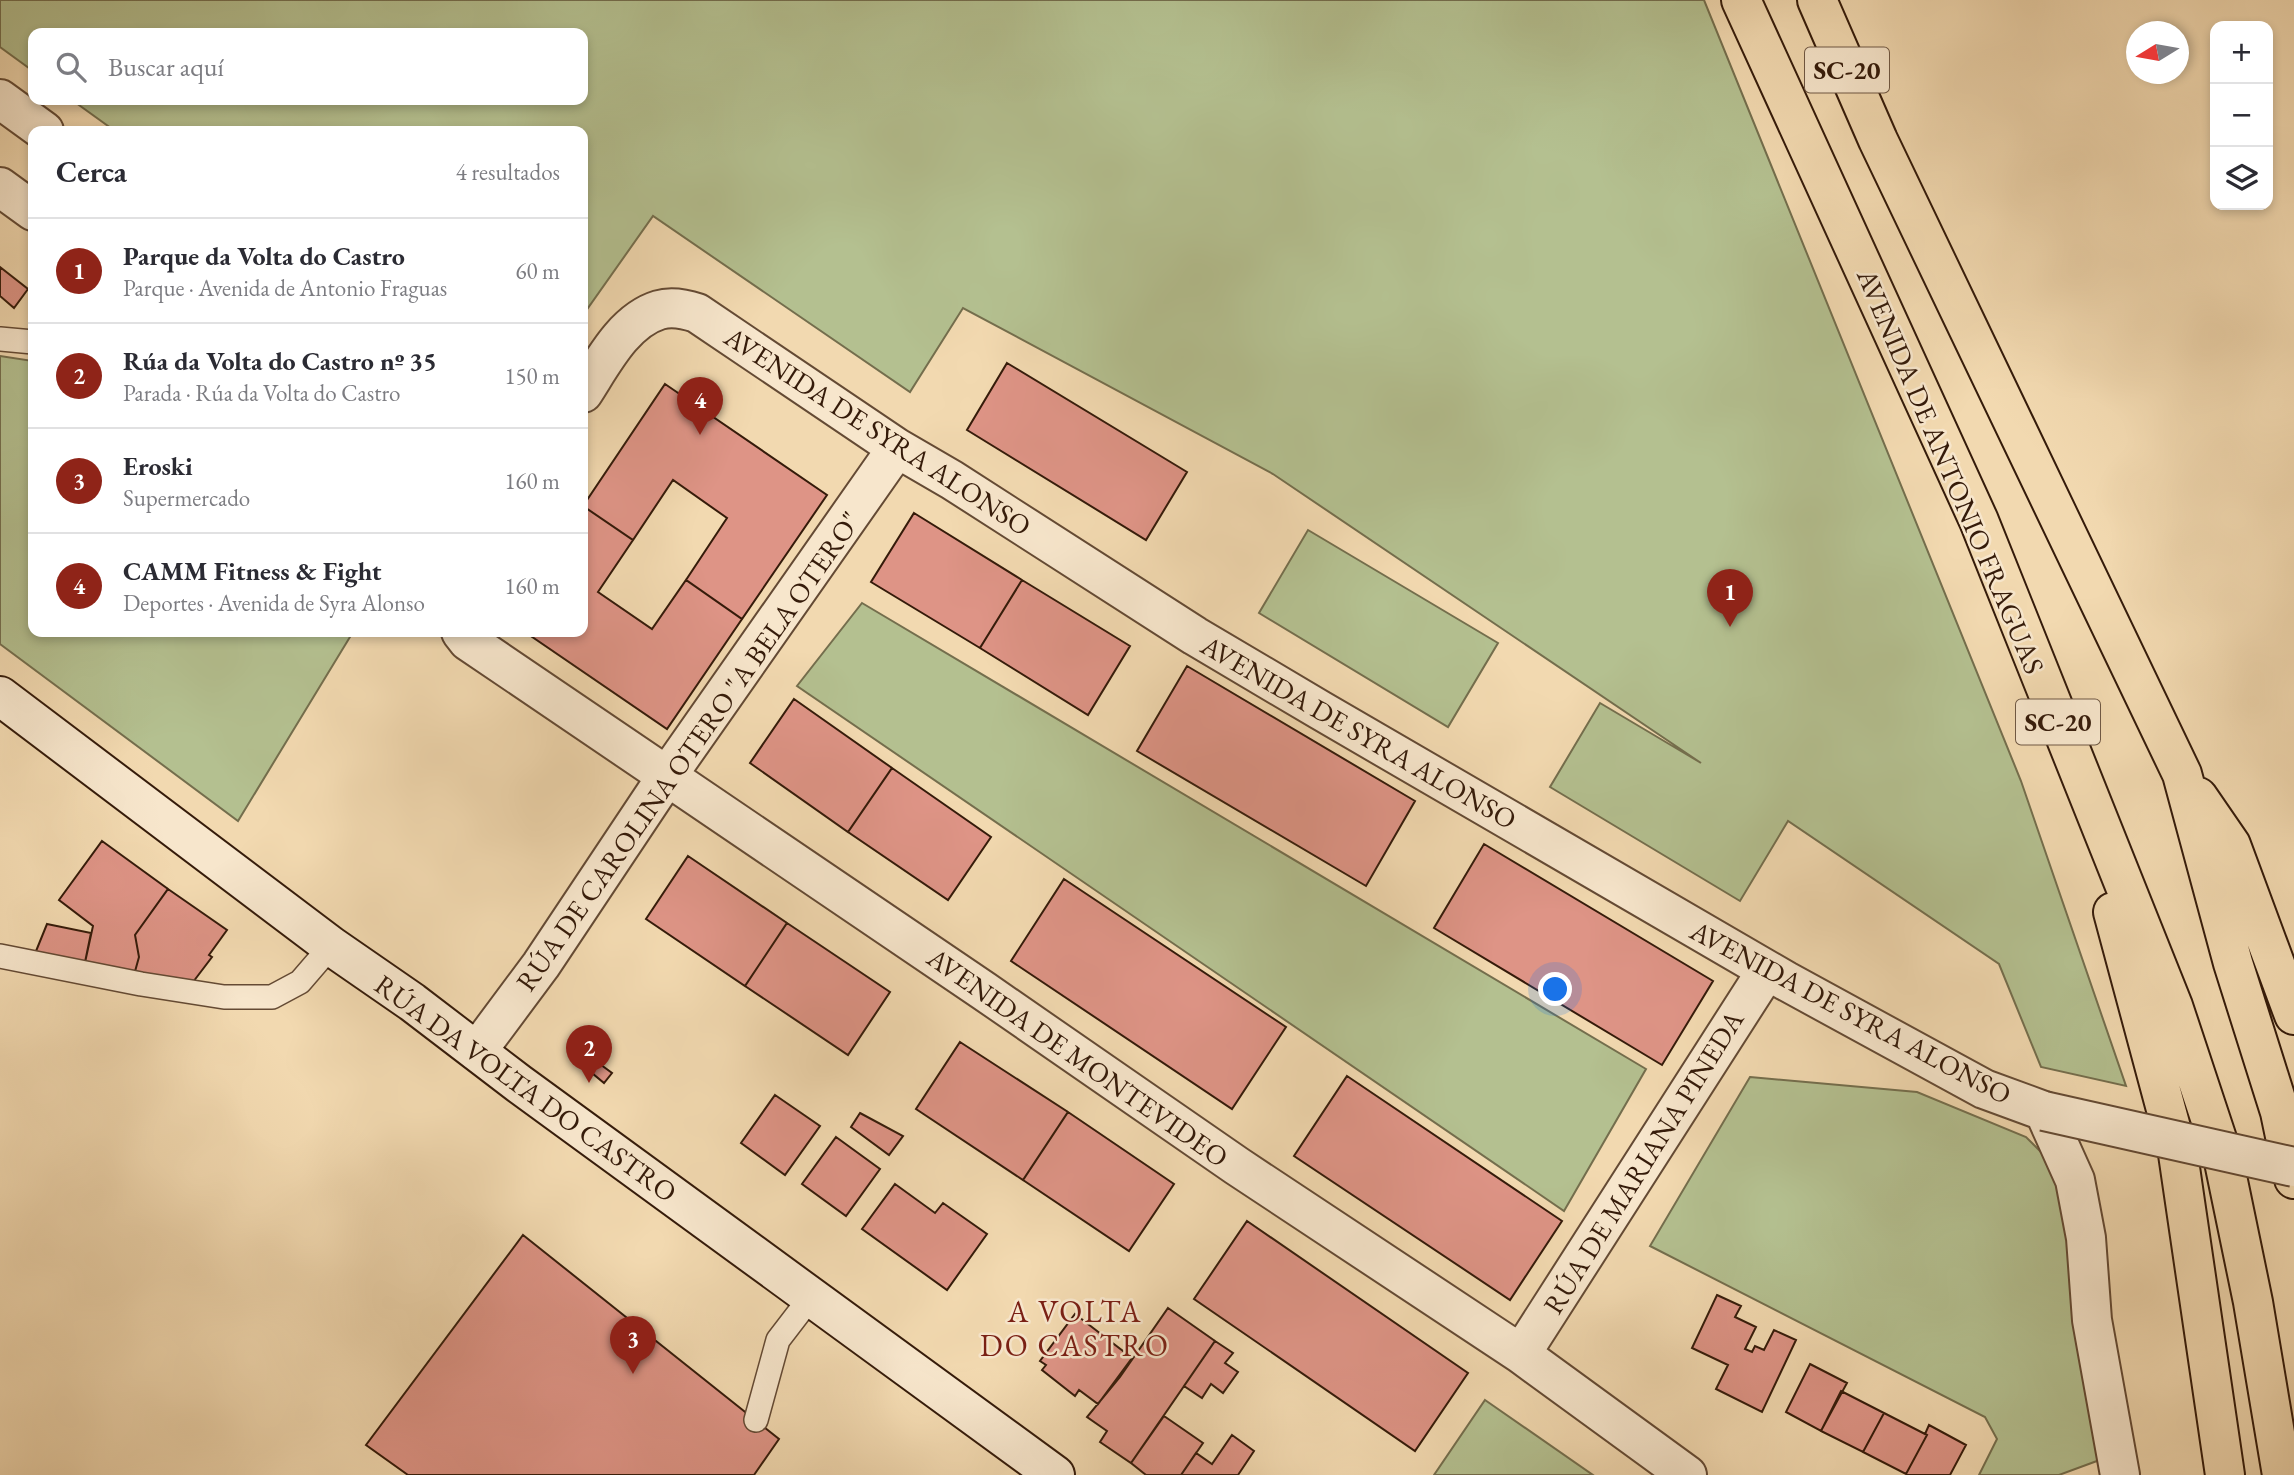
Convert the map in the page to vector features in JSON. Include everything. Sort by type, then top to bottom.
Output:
[{"type":"highway","name":"AVENIDA DE ANTONIO FRAGUAS","points":[[1741,0],[1979,521],[2173,1006],[2223,1157],[2253,1302],[2282,1475]]},
{"type":"highway","name":"SC-20","points":[[1817,0],[1878,140],[2182,774],[2233,963],[2280,1112],[2294,1179]]},
{"type":"highway","points":[[2070,751],[2178,1154],[2224,1475]]},
{"type":"highway","points":[[2182,774],[2231,845],[2294,1015]]},
{"type":"street","points":[[0,99],[37,126]]},
{"type":"street","points":[[0,187],[28,207]]},
{"type":"street","name":"AVENIDA DE SYRA ALONSO","points":[[588,386],[627,331],[640,320],[659,309],[681,308],[697,313],[897,448],[952,480],[1206,643],[1766,970],[1984,1089],[2043,1111],[2294,1167]]},
{"type":"street","name":"RÚA DE CAROLINA OTERO \"A BELA OTERO\"","points":[[477,1051],[541,965],[667,776],[897,448]]},
{"type":"street","name":"AVENIDA DE MONTEVIDEO","points":[[466,637],[1237,1166],[1521,1354],[1687,1475]]},
{"type":"street","name":"RÚA DA VOLTA DO CASTRO","points":[[0,696],[331,946],[412,1002],[1055,1475]]},
{"type":"street","name":"RÚA DE MARIANA PINEDA","points":[[1521,1354],[1766,970]]},
{"type":"street","points":[[2043,1111],[2075,1180],[2086,1238],[2092,1320],[2120,1475]]},
{"type":"lane","points":[[0,339],[28,342]]},
{"type":"lane","points":[[0,956],[141,984],[225,997],[272,997],[300,982],[331,946]]},
{"type":"lane","points":[[756,1420],[778,1340],[811,1297]]},
{"type":"green space","points":[[0,0],[1704,0],[2021,781],[2126,1086],[2041,1067],[1999,964],[1788,821],[1740,901],[1550,787],[1600,703],[1701,763],[1273,474],[963,308],[910,392],[653,216],[588,308],[588,126],[108,126],[79,105],[588,105],[588,28],[28,28],[28,67],[0,47]]},
{"type":"green space","points":[[0,356],[28,360],[28,637],[350,637],[238,821],[0,644]]},
{"type":"green space","points":[[1308,530],[1498,643],[1448,727],[1259,613]]},
{"type":"green space","points":[[862,603],[1646,1069],[1564,1211],[797,686]]},
{"type":"green space","points":[[1750,1077],[1917,1092],[2026,1137],[2043,1154],[2059,1188],[2105,1458],[2059,1475],[1979,1475],[1997,1439],[1985,1417],[1650,1246]]},
{"type":"green space","points":[[1485,1400],[1593,1475],[1434,1475]]},
{"type":"building","points":[[0,267],[28,289],[14,308],[0,296]]},
{"type":"building","points":[[1007,363],[1187,472],[1146,540],[967,430]]},
{"type":"building","points":[[665,384],[827,495],[742,619],[686,580],[727,518],[673,480],[633,540],[588,509],[588,499]]},
{"type":"building","points":[[588,509],[633,540],[598,592],[652,629],[686,580],[742,619],[667,729],[532,637],[588,637]]},
{"type":"building","points":[[914,513],[1022,580],[980,648],[871,582]]},
{"type":"building","points":[[1022,580],[1130,646],[1088,715],[980,648]]},
{"type":"building","points":[[1187,666],[1415,801],[1366,886],[1137,751]]},
{"type":"building","points":[[794,699],[892,768],[848,832],[750,763]]},
{"type":"building","points":[[892,768],[991,837],[948,900],[848,832]]},
{"type":"building","points":[[102,841],[168,889],[135,935],[139,957],[134,975],[84,967],[93,926],[59,900]]},
{"type":"building","points":[[1484,844],[1713,981],[1662,1065],[1434,928]]},
{"type":"building","points":[[688,856],[787,923],[745,986],[646,919]]},
{"type":"building","points":[[1064,879],[1286,1027],[1232,1109],[1011,961]]},
{"type":"building","points":[[168,889],[227,930],[209,955],[212,957],[190,986],[134,975],[139,957],[135,935]]},
{"type":"building","points":[[787,923],[890,992],[848,1055],[745,986]]},
{"type":"building","points":[[47,924],[91,933],[84,967],[34,956]]},
{"type":"building","points":[[960,1042],[1068,1112],[1023,1180],[916,1109]]},
{"type":"building","points":[[593,1059],[612,1073],[604,1083],[586,1068]]},
{"type":"building","points":[[1347,1076],[1562,1221],[1510,1300],[1294,1156]]},
{"type":"building","points":[[775,1095],[820,1126],[785,1175],[741,1143]]},
{"type":"building","points":[[1068,1112],[1174,1184],[1129,1251],[1023,1180]]},
{"type":"building","points":[[860,1113],[903,1136],[889,1155],[851,1127]]},
{"type":"building","points":[[836,1137],[880,1169],[846,1216],[802,1184]]},
{"type":"building","points":[[895,1184],[935,1213],[943,1203],[987,1234],[947,1290],[862,1229]]},
{"type":"building","points":[[1247,1221],[1468,1373],[1415,1451],[1194,1299]]},
{"type":"building","points":[[523,1235],[779,1439],[754,1475],[408,1475],[366,1445]]},
{"type":"building","points":[[1717,1295],[1741,1306],[1735,1317],[1756,1327],[1745,1349],[1752,1352],[1755,1346],[1764,1350],[1774,1330],[1796,1340],[1762,1412],[1716,1389],[1728,1365],[1692,1348]]},
{"type":"building","points":[[1168,1308],[1215,1341],[1131,1463],[1100,1442],[1107,1431],[1087,1417],[1120,1377]]},
{"type":"building","points":[[1075,1314],[1132,1358],[1098,1404],[1079,1390],[1075,1396],[1042,1370],[1046,1365],[1040,1361]]},
{"type":"building","points":[[1215,1341],[1233,1353],[1225,1363],[1238,1372],[1223,1393],[1211,1384],[1202,1398],[1184,1386]]},
{"type":"building","points":[[1810,1364],[1847,1383],[1821,1431],[1786,1412]]},
{"type":"building","points":[[1841,1391],[1884,1413],[1863,1452],[1821,1431]]},
{"type":"building","points":[[1884,1413],[1927,1435],[1906,1474],[1863,1452]]},
{"type":"building","points":[[1164,1416],[1203,1443],[1181,1475],[1146,1475],[1131,1463]]},
{"type":"building","points":[[1929,1425],[1966,1445],[1950,1475],[1907,1475],[1927,1435],[1925,1434]]},
{"type":"building","points":[[1232,1435],[1254,1451],[1238,1475],[1181,1475],[1196,1453],[1212,1464]]},
{"type":"place","name":"CAMM Fitness & Fight","points":[[700,435]]},
{"type":"place","name":"Parque da Volta do Castro","points":[[1730,627]]},
{"type":"place","name":"Rúa da Volta do Castro nº 35","points":[[589,1083]]},
{"type":"place","name":"Eroski","points":[[633,1374]]},
{"type":"district","name":"A VOLTA DO CASTRO","points":[[1075,1328]]}]
